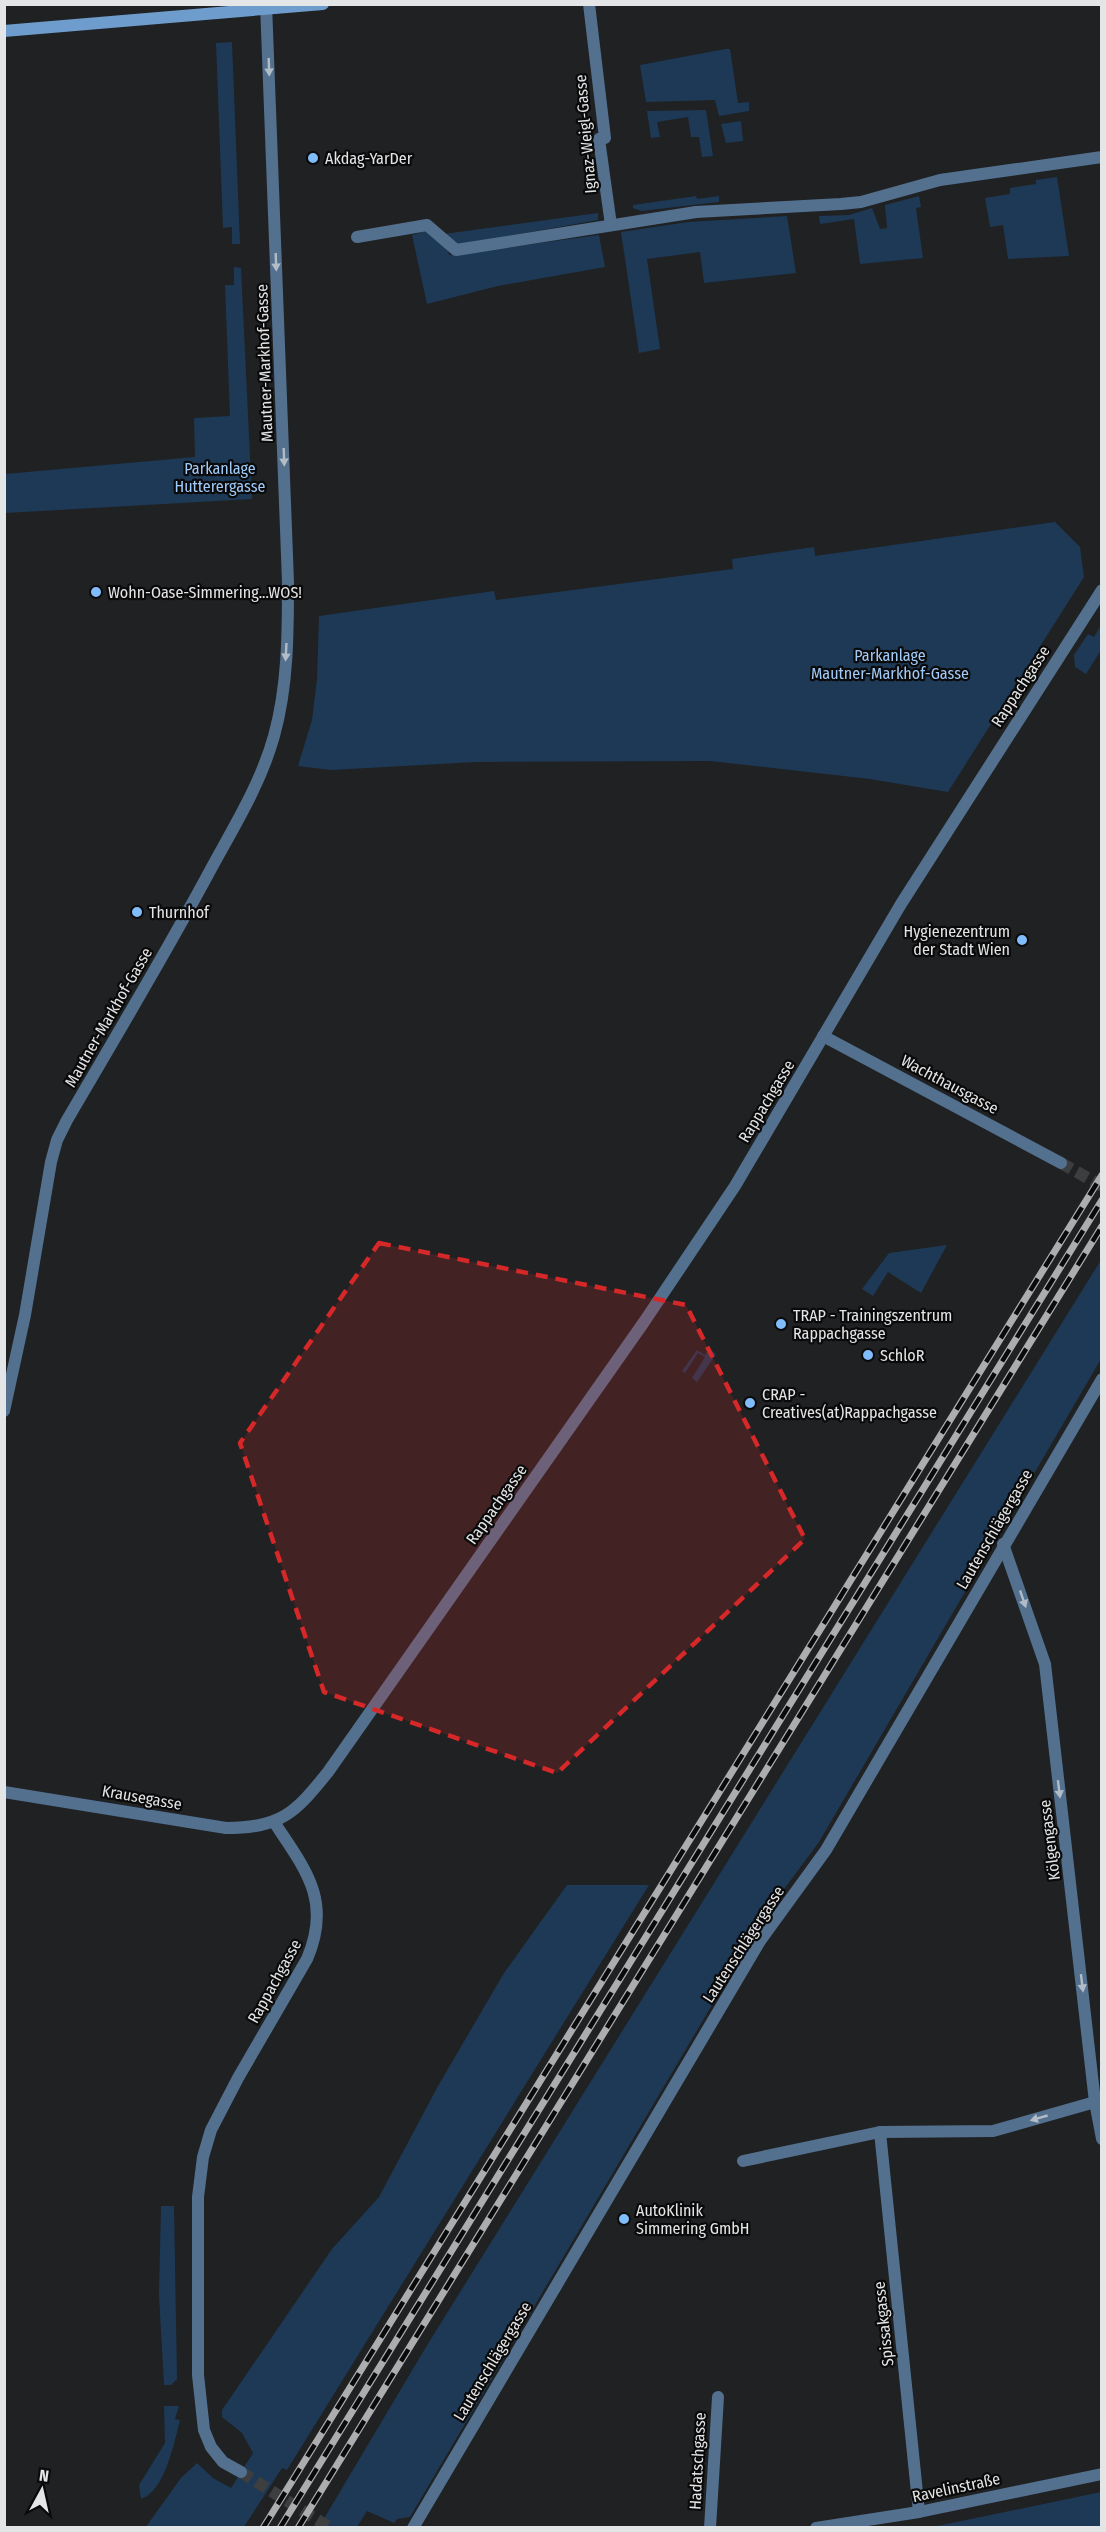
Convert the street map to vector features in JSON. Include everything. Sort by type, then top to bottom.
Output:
[{"type":"street","points":[[4,31],[323,4]]},
{"type":"street","name":"Ignaz-Weigl-Gasse","points":[[589,4],[605,138],[599,139],[611,225]]},
{"type":"street","name":"Mautner-Markhof-Gasse","points":[[4,1411],[25,1315],[51,1162],[57,1140],[180,927],[246,804],[274,736],[281,705],[285,673],[288,582],[267,7]]},
{"type":"street","points":[[357,237],[427,225],[456,250],[696,212],[841,204],[940,180],[1101,157]]},
{"type":"street","name":"Rappachgasse","points":[[241,2472],[223,2462],[211,2447],[204,2430],[198,2375],[198,2197],[203,2157],[212,2130],[244,2068],[307,1959],[315,1940],[319,1914],[315,1893],[296,1854],[274,1822],[292,1812],[328,1772],[554,1451],[735,1186],[907,895],[1101,590]]},
{"type":"street","name":"Wachthausgasse","points":[[823,1036],[1061,1163]]},
{"type":"street","name":"Lautenschlägergasse","points":[[413,2528],[760,1941],[826,1850],[1101,1379]]},
{"type":"street","name":"Kölgengasse","points":[[1004,1544],[1045,1664],[1101,2139]]},
{"type":"street","name":"Krausegasse","points":[[4,1791],[226,1828],[258,1827],[274,1822]]},
{"type":"street","points":[[743,2161],[880,2132],[993,2131],[1095,2102]]},
{"type":"street","name":"Spissakgasse","points":[[880,2132],[919,2512]]},
{"type":"street","name":"Hadatschgasse","points":[[710,2528],[718,2397]]},
{"type":"street","name":"Ravelinstraße","points":[[816,2528],[919,2512],[1101,2474]]},
{"type":"highlighted area","points":[[379,1243],[686,1305],[805,1539],[557,1773],[324,1692],[240,1443]]},
{"type":"green space","points":[[232,42],[240,244],[232,244],[232,227],[223,228],[216,43]]},
{"type":"green space","points":[[730,49],[738,103],[749,102],[749,111],[719,116],[715,100],[646,102],[640,65]]},
{"type":"green space","points":[[706,110],[713,156],[702,157],[699,137],[691,137],[688,117],[657,122],[660,137],[651,138],[647,111]]},
{"type":"green space","points":[[741,121],[743,141],[726,143],[721,124]]},
{"type":"green space","points":[[1057,177],[1069,256],[1008,259],[1003,225],[990,227],[985,198],[1010,194],[1010,188],[1036,184],[1036,180]]},
{"type":"green space","points":[[696,196],[697,199],[719,196],[719,202],[641,211],[633,208],[633,205]]},
{"type":"green space","points":[[919,196],[921,207],[916,208],[923,258],[860,264],[854,219],[820,224],[819,216],[849,215],[872,208],[880,229],[887,228],[885,205]]},
{"type":"green space","points":[[598,213],[598,220],[458,245],[444,234]]},
{"type":"green space","points":[[787,216],[796,273],[704,283],[700,252],[647,259],[660,349],[639,353],[621,232],[688,222]]},
{"type":"green space","points":[[426,231],[448,249],[449,255],[599,235],[605,267],[498,286],[427,304],[412,235]]},
{"type":"green space","name":"Parkanlage Hutterergasse","points":[[234,267],[241,268],[252,499],[5,513],[5,474],[195,457],[194,418],[230,416],[225,285],[234,285]]},
{"type":"green space","name":"Parkanlage Mautner-Markhof-Gasse","points":[[1055,522],[1080,547],[1084,577],[948,792],[870,779],[710,761],[475,762],[331,770],[298,766],[312,720],[317,679],[319,616],[494,591],[496,600],[733,569],[732,559],[814,547],[815,556]]},
{"type":"green space","points":[[1101,625],[1101,650],[1086,674],[1075,667],[1074,655],[1088,634],[1094,637]]},
{"type":"green space","points":[[947,1245],[921,1293],[888,1272],[873,1296],[862,1289],[889,1253]]},
{"type":"green space","points":[[1101,1260],[1101,1359],[819,1842],[765,1915],[410,2517],[397,2519],[394,2523],[367,2511],[357,2527],[319,2527],[426,2347]]},
{"type":"green space","points":[[709,1348],[716,1354],[697,1382],[692,1378],[705,1357],[698,1353],[685,1373],[682,1371],[697,1350],[705,1355]]},
{"type":"green space","points":[[567,1885],[649,1885],[287,2470],[282,2468],[244,2527],[145,2528],[181,2478],[197,2463],[213,2478],[231,2488],[253,2453],[242,2433],[222,2417],[222,2410],[332,2249],[379,2197],[438,2086],[504,1973]]},
{"type":"green space","points":[[161,2206],[174,2206],[177,2379],[171,2385],[164,2385],[159,2295]]},
{"type":"green space","points":[[164,2406],[179,2406],[175,2419],[180,2420],[162,2477],[156,2487],[141,2499],[139,2485],[165,2443]]},
{"type":"green space","points":[[1101,2492],[1101,2527],[929,2527],[942,2525]]},
{"type":"tunnel","points":[[1061,1163],[1102,1186]]},
{"type":"tunnel","points":[[241,2472],[330,2528]]},
{"type":"railway","points":[[263,2528],[1102,1175]]},
{"type":"railway","points":[[280,2528],[1102,1200]]},
{"type":"railway","points":[[298,2528],[1102,1226]]},
{"type":"place","name":"Akdag-YarDer","points":[[313,158]]},
{"type":"place","name":"Wohn-Oase-Simmering...WOS!","points":[[96,592]]},
{"type":"place","name":"Thurnhof","points":[[137,912]]},
{"type":"place","name":"Hygienezentrum der Stadt Wien","points":[[1022,940]]},
{"type":"place","name":"TRAP - Trainingszentrum Rappachgasse","points":[[781,1324]]},
{"type":"place","name":"SchloR","points":[[868,1355]]},
{"type":"place","name":"CRAP - Creatives(at)Rappachgasse","points":[[750,1403]]},
{"type":"place","name":"AutoKlinik Simmering GmbH","points":[[624,2219]]}]
